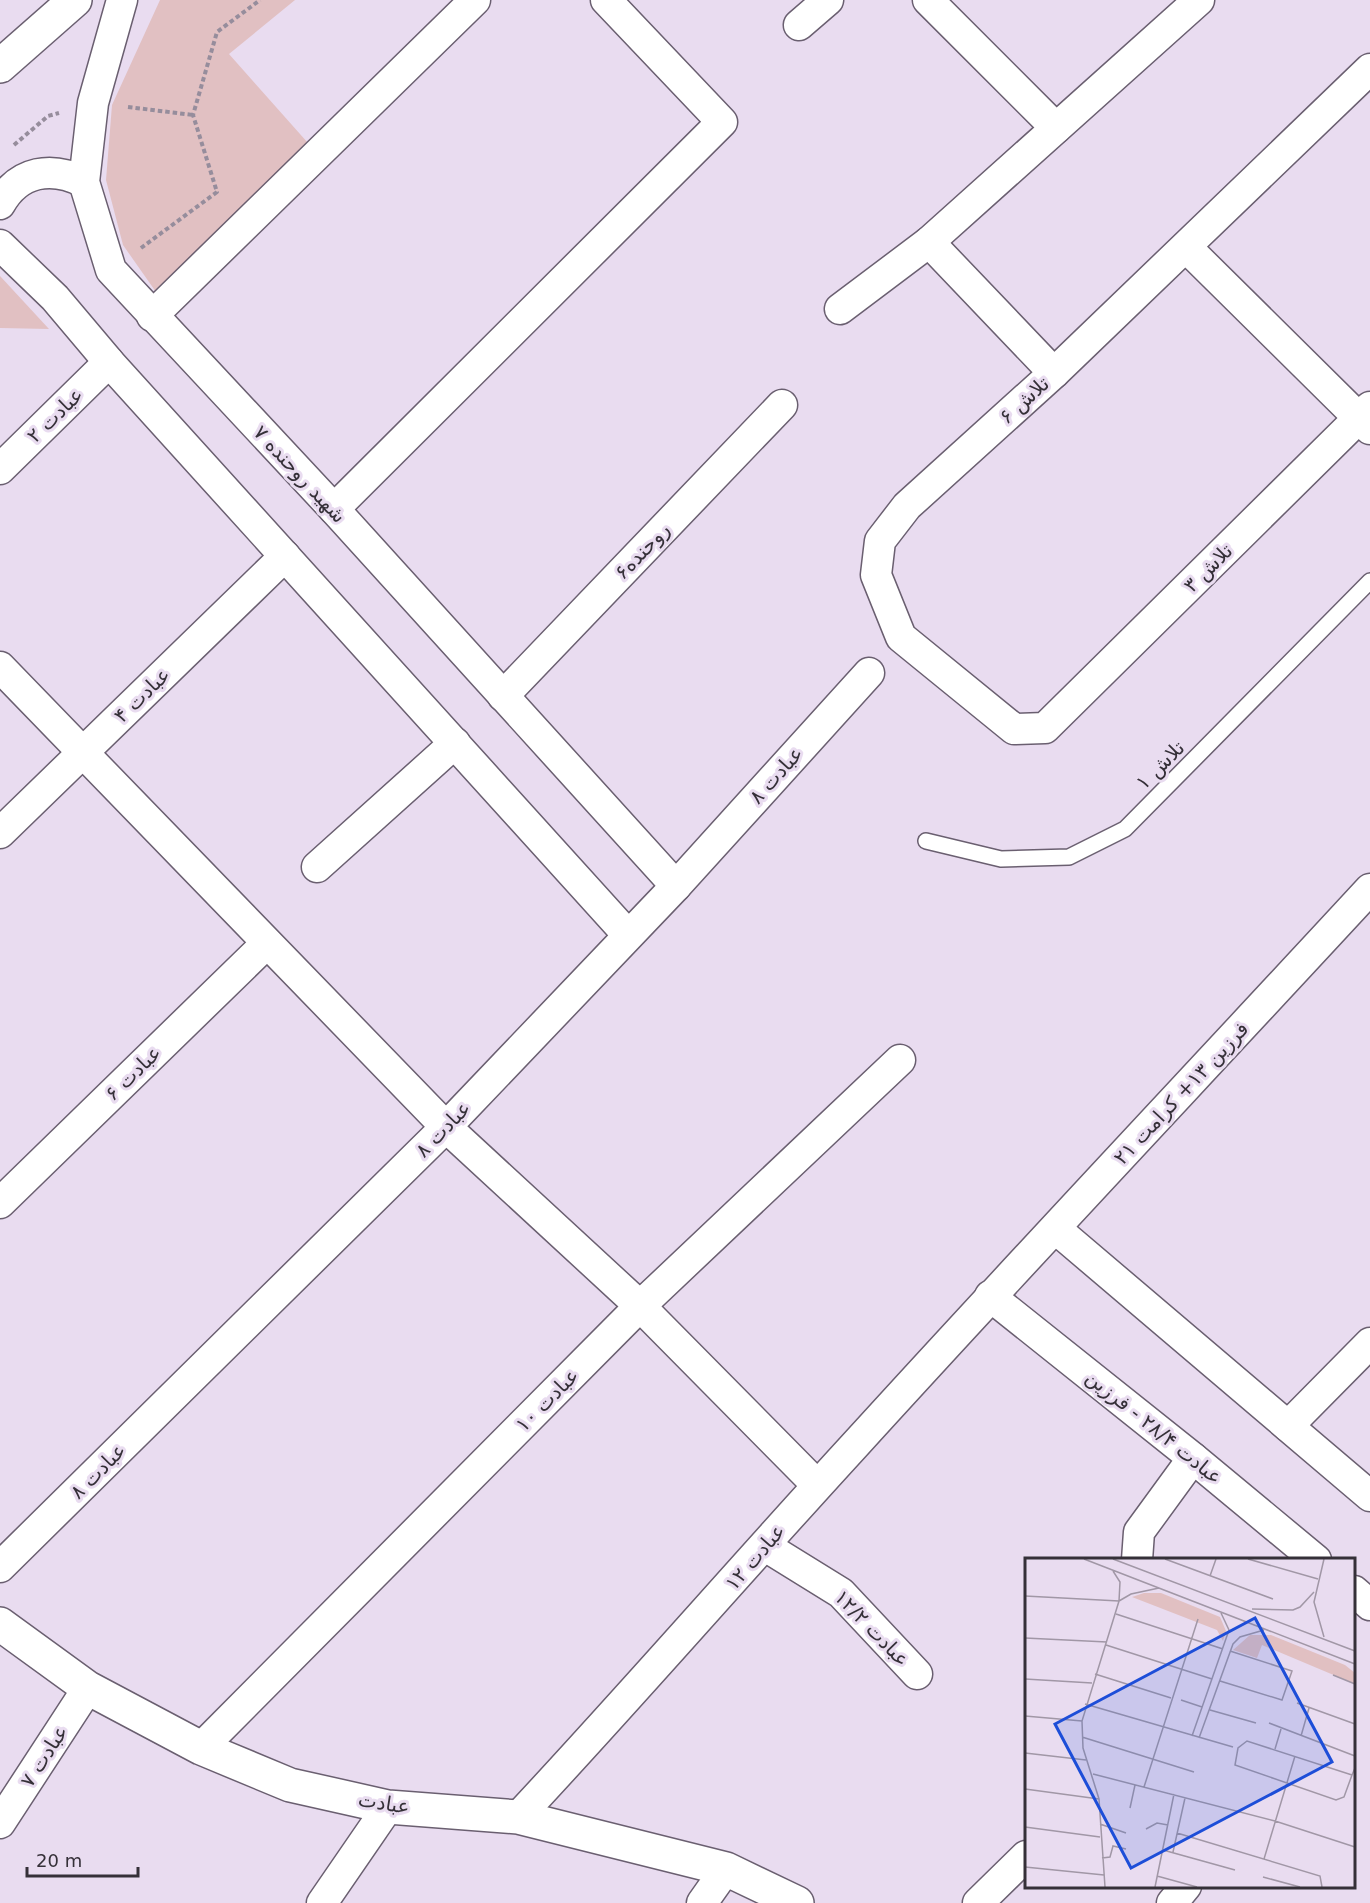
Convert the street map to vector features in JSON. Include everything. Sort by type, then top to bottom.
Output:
[{"type":"street","points":[[0,66],[75,0]]},
{"type":"street","name":"شهید روحنده ۷","points":[[122,0],[93,103],[84,182],[111,270],[334,509],[676,886]]},
{"type":"street","points":[[152,316],[475,0]]},
{"type":"street","points":[[334,509],[722,122],[606,0]]},
{"type":"street","points":[[799,25],[828,0]]},
{"type":"street","points":[[928,0],[1056,128]]},
{"type":"street","points":[[840,309],[929,242],[1199,0]]},
{"type":"street","name":"تلاش ۶","points":[[1045,728],[1014,729],[901,637],[876,575],[880,541],[907,506],[1054,373],[1370,69]]},
{"type":"street","points":[[0,204],[13,187],[29,177],[48,172],[67,174],[84,182]]},
{"type":"street","points":[[929,242],[1054,373]]},
{"type":"street","points":[[0,245],[55,298],[109,362],[628,934]]},
{"type":"street","points":[[1186,247],[1366,418]]},
{"type":"street","name":"عبادت ۲","points":[[0,469],[109,362]]},
{"type":"street","name":"روحنده۶","points":[[503,696],[782,405]]},
{"type":"street","name":"تلاش ۳","points":[[1045,728],[1366,418]]},
{"type":"street","name":"عبادت ۴","points":[[0,833],[285,556]]},
{"type":"street","points":[[0,667],[446,1127],[640,1306],[818,1485]]},
{"type":"street","name":"عبادت ۸","points":[[0,1567],[446,1127],[676,886],[869,673]]},
{"type":"street","points":[[317,867],[455,743]]},
{"type":"street","name":"فرزین ۱۳+ کرامت ۲۱","points":[[990,1296],[1056,1229],[1370,889]]},
{"type":"street","name":"عبادت ۶","points":[[0,1203],[267,943]]},
{"type":"street","name":"عبادت ۱۰","points":[[201,1748],[640,1306],[900,1060]]},
{"type":"street","points":[[1056,1229],[1370,1496]]},
{"type":"street","name":"عبادت ۲۸/۴ - فرزین","points":[[990,1296],[1193,1458],[1314,1558]]},
{"type":"street","name":"عبادت ۱۲","points":[[518,1817],[627,1701],[818,1485],[990,1296]]},
{"type":"street","points":[[1288,1426],[1370,1343]]},
{"type":"street","points":[[1137,1558],[1139,1532],[1193,1458]]},
{"type":"street","name":"۱۲/۲ عبادت","points":[[765,1546],[841,1593],[917,1674]]},
{"type":"street","name":"عبادت","points":[[0,1624],[88,1688],[201,1748],[290,1785],[388,1807],[518,1817],[726,1869],[797,1903]]},
{"type":"street","name":"عبادت ۷","points":[[0,1823],[88,1688]]},
{"type":"street","points":[[322,1903],[388,1807]]},
{"type":"street","points":[[978,1903],[1025,1857]]},
{"type":"street","points":[[702,1903],[726,1869]]},
{"type":"street","points":[[1172,1903],[1185,1888]]},
{"type":"lane","name":"تلاش ۱","points":[[926,841],[1001,860],[1069,857],[1125,829],[1370,581]]},
{"type":"path","points":[[111,270],[217,192],[194,115],[217,32],[260,0]]},
{"type":"shaded area","points":[[160,0],[295,0],[229,54],[308,143],[156,292],[123,245],[106,180],[112,105]]},
{"type":"shaded area","points":[[0,276],[49,329],[0,328]]}]
